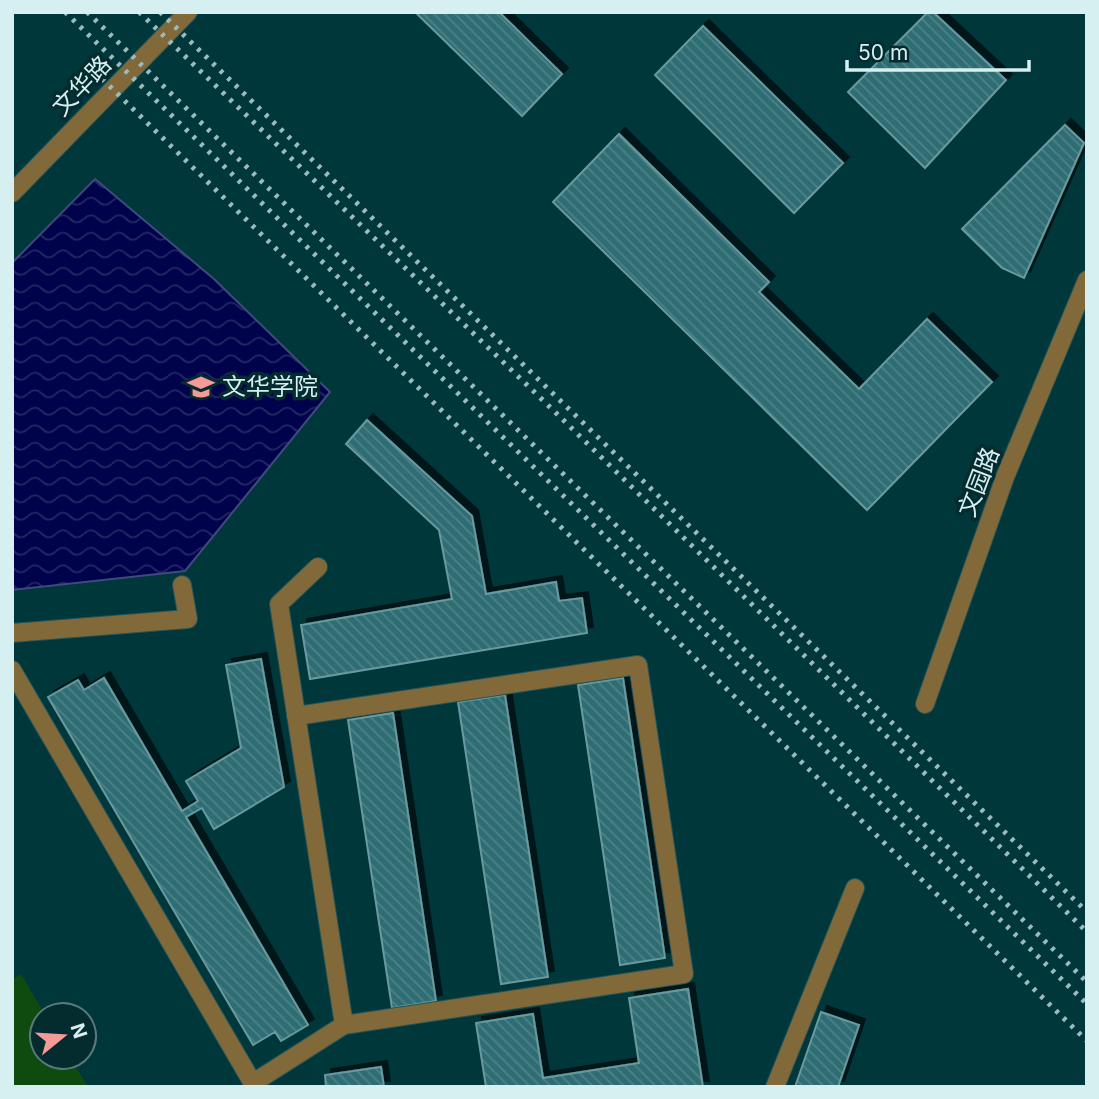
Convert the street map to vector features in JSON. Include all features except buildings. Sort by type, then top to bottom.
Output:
[{"type":"street","name":"文华路","points":[[12,193],[188,12]]},
{"type":"street","name":"文园路","points":[[925,704],[1005,477],[1087,280]]},
{"type":"street","points":[[318,567],[279,604],[344,1025]]},
{"type":"street","points":[[12,633],[188,619],[182,584]]},
{"type":"street","points":[[12,670],[254,1085],[344,1025],[684,974],[638,665],[296,716]]},
{"type":"street","points":[[775,1087],[855,888]]},
{"type":"green space","points":[[21,974],[37,1001],[28,1001],[28,1071],[78,1071],[88,1087],[12,1087],[12,980]]},
{"type":"water","points":[[95,179],[214,279],[330,392],[185,571],[12,590],[12,263]]},
{"type":"railway","points":[[65,12],[1087,1004]]},
{"type":"railway","points":[[87,12],[1087,982]]},
{"type":"railway","points":[[139,12],[552,409],[1087,932]]},
{"type":"railway","points":[[160,12],[1087,912]]},
{"type":"railway","points":[[87,64],[1087,1041]]},
{"type":"place","name":"文华学院","points":[[201,387]]}]
